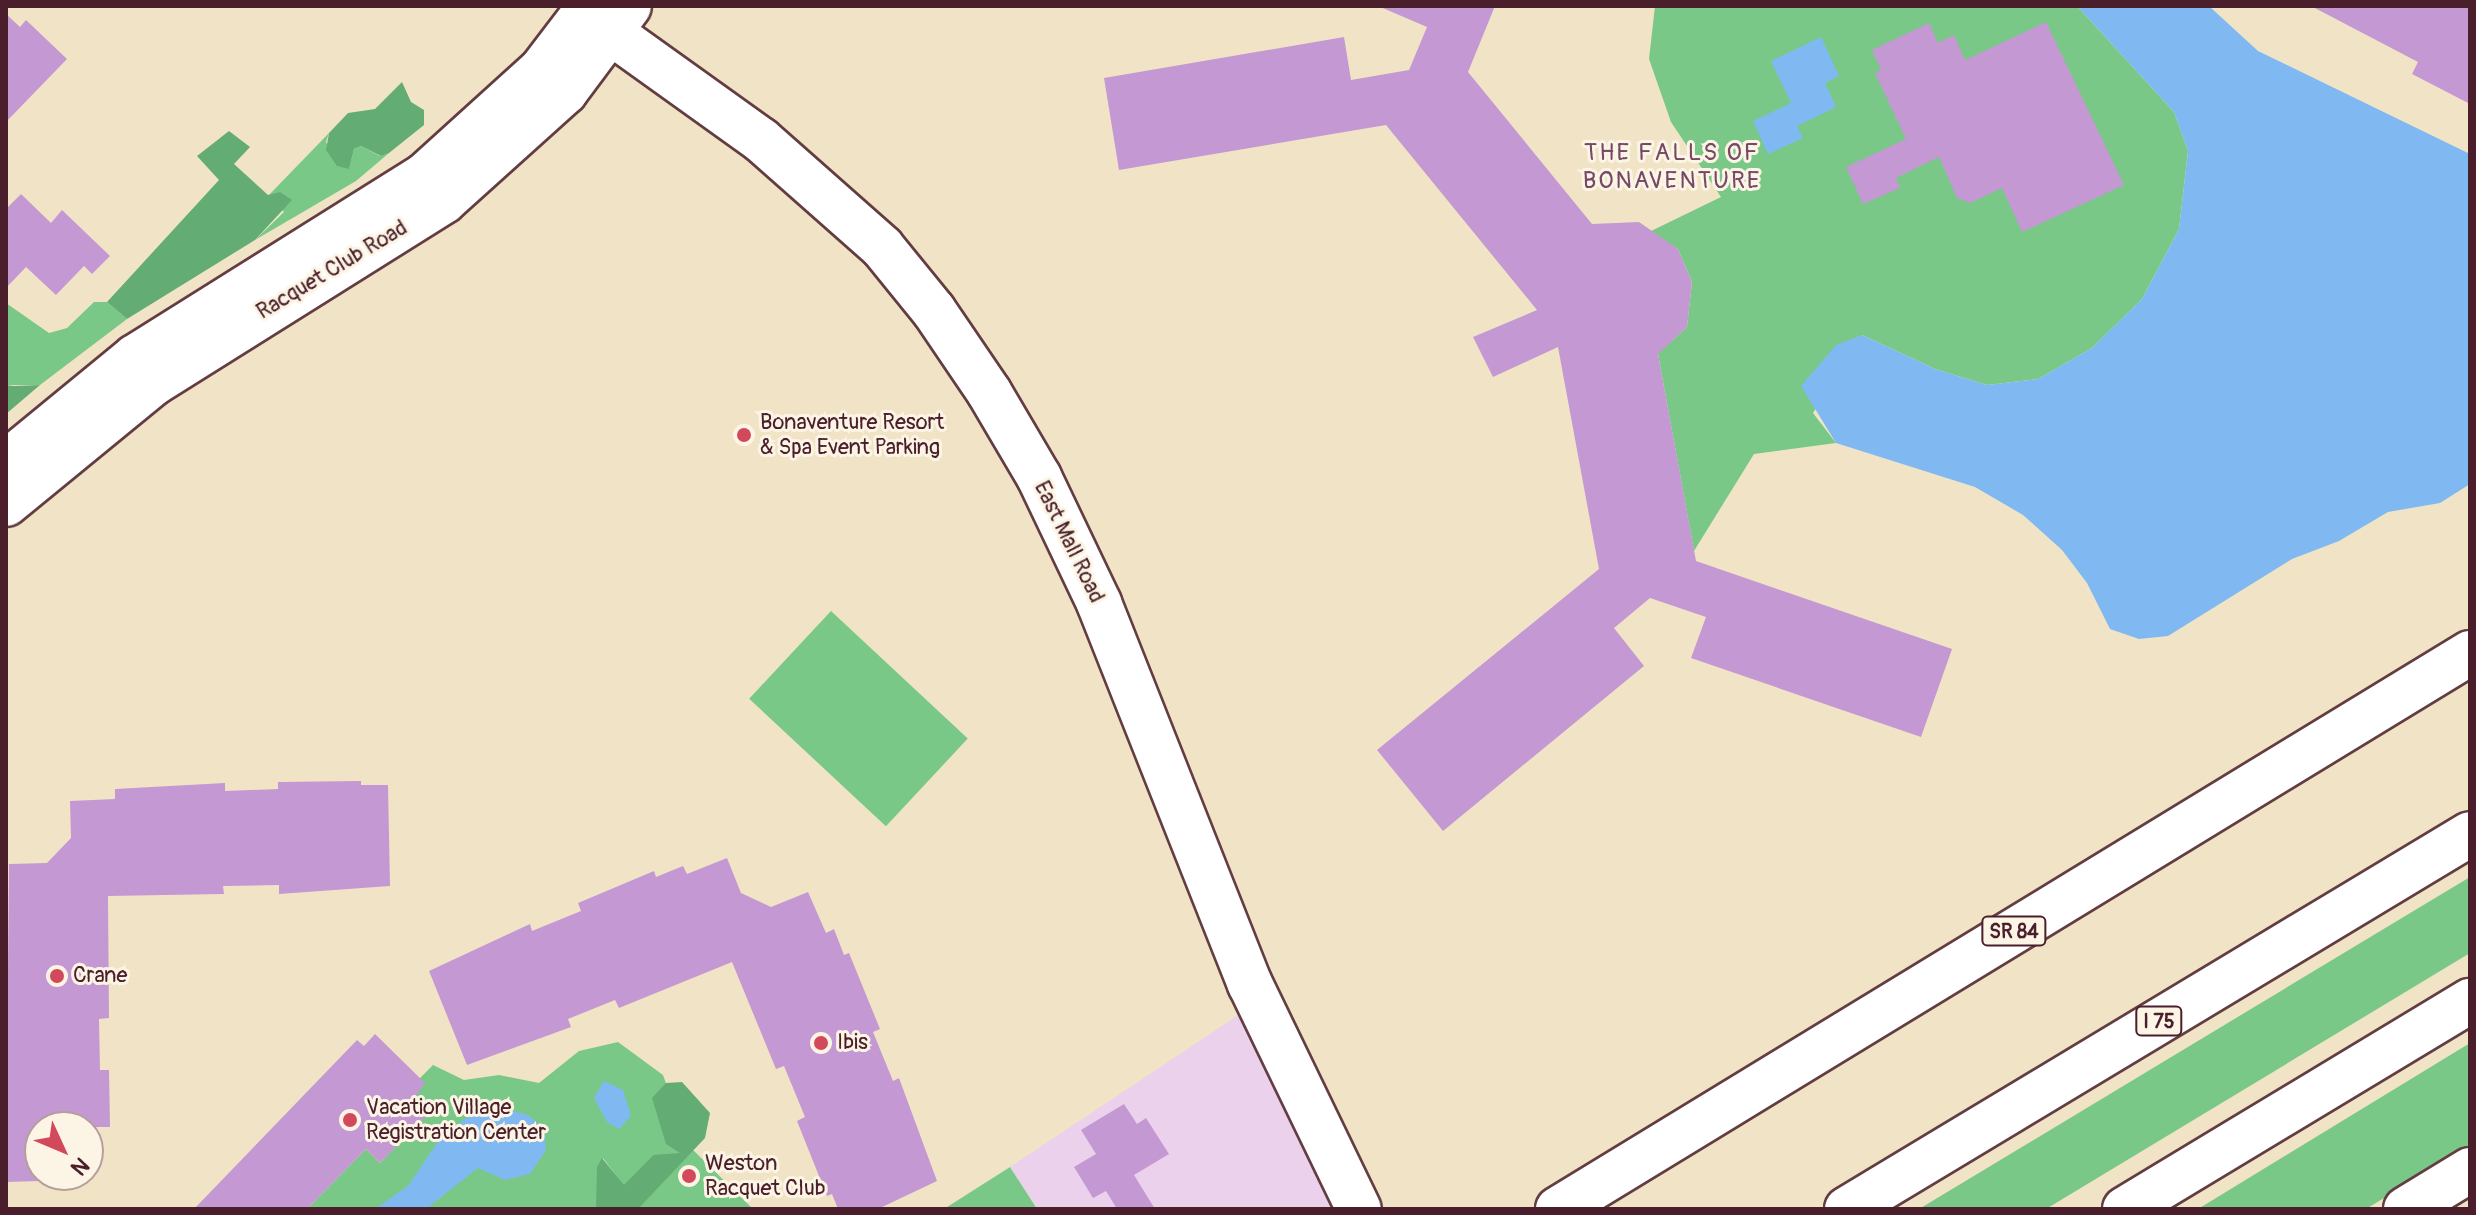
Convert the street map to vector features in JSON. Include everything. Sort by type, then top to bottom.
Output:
[{"type":"main road","name":"Racquet Club Road","points":[[6,463],[135,357],[425,175],[604,15]]},
{"type":"main road","name":"Racquet Club Road","points":[[6,504],[154,383],[444,201],[565,92],[604,15]]},
{"type":"main road","name":"East Mall Road","points":[[604,15],[761,140],[882,247],[934,311],[989,392],[1039,477],[1099,603],[1250,984],[1359,1209]]},
{"type":"main road","name":"SR 84","points":[[1558,1209],[2470,653]]},
{"type":"main road","name":"I 75","points":[[1847,1209],[2470,834]]},
{"type":"main road","points":[[2125,1209],[2470,1001]]},
{"type":"main road","points":[[2406,1209],[2470,1170]]},
{"type":"shaded area","points":[[1258,1002],[1359,1209],[1037,1209],[1010,1167]]},
{"type":"green space","points":[[1655,6],[2077,6],[2174,112],[2188,151],[2179,229],[2142,299],[2092,348],[2038,379],[1987,385],[1935,369],[1862,335],[1813,413],[1836,443],[1754,454],[1694,551],[1656,343],[1673,340],[1687,327],[1692,282],[1678,249],[1649,232],[1721,197],[1671,122],[1649,59]]},
{"type":"green space","points":[[402,82],[411,102],[424,110],[424,125],[389,153],[381,156],[361,146],[354,149],[349,169],[337,166],[326,150],[329,133],[348,113],[375,109]]},
{"type":"green space","points":[[229,131],[250,147],[234,164],[268,195],[280,192],[292,200],[255,240],[127,319],[107,302],[219,180],[197,156]]},
{"type":"green space","points":[[329,133],[326,142],[338,166],[349,168],[354,149],[361,146],[380,156],[389,153],[356,181],[255,240],[284,212],[268,196]]},
{"type":"green space","points":[[94,302],[107,302],[127,319],[40,385],[6,385],[6,303],[49,333],[67,328]]},
{"type":"green space","points":[[6,385],[13,386],[40,385],[6,414]]},
{"type":"green space","points":[[831,611],[968,739],[886,826],[749,699]]},
{"type":"green space","points":[[2470,877],[2470,953],[2046,1209],[1919,1209]]},
{"type":"green space","points":[[618,1042],[663,1075],[688,1145],[753,1209],[626,1209],[653,1155],[624,1186],[603,1158],[596,1209],[307,1209],[366,1149],[380,1163],[424,1117],[411,1103],[418,1080],[433,1065],[464,1080],[499,1075],[539,1083],[579,1051]]},
{"type":"green space","points":[[2470,1043],[2470,1146],[2366,1209],[2198,1209]]},
{"type":"green space","points":[[682,1082],[710,1113],[705,1138],[638,1209],[596,1209],[597,1167],[602,1158],[624,1185],[653,1155],[680,1153],[666,1144],[652,1098],[666,1083]]},
{"type":"green space","points":[[1010,1167],[1037,1209],[944,1209]]},
{"type":"water","points":[[2077,6],[2209,6],[2258,51],[2470,154],[2470,484],[2440,503],[2388,512],[2339,541],[2292,559],[2168,636],[2139,639],[2110,629],[2087,583],[2062,550],[2023,515],[1975,487],[1836,443],[1801,386],[1836,345],[1862,335],[1935,369],[1987,385],[2038,379],[2092,348],[2142,299],[2179,229],[2188,151],[2174,112]]},
{"type":"water","points":[[1821,37],[1839,76],[1825,83],[1836,107],[1797,126],[1803,138],[1768,154],[1753,121],[1791,103],[1771,61]]},
{"type":"water","points":[[604,1081],[623,1090],[631,1116],[619,1129],[607,1122],[594,1098]]},
{"type":"water","points":[[498,1107],[528,1115],[544,1129],[546,1150],[530,1174],[505,1180],[478,1168],[426,1209],[375,1209],[408,1186],[443,1134],[482,1108]]},
{"type":"building","points":[[1378,6],[1495,6],[1468,72],[1592,224],[1639,222],[1678,249],[1692,282],[1687,327],[1658,354],[1696,561],[1952,649],[1921,737],[1691,658],[1706,617],[1650,598],[1614,628],[1644,666],[1443,831],[1377,750],[1599,569],[1558,347],[1493,377],[1473,337],[1537,310],[1386,125],[1119,170],[1104,78],[1344,37],[1351,80],[1409,70],[1427,27]]},
{"type":"building","points":[[2311,6],[2470,6],[2470,104],[2412,74],[2418,62]]},
{"type":"building","points":[[6,14],[20,27],[26,20],[67,59],[6,122]]},
{"type":"building","points":[[2046,22],[2124,185],[2022,232],[2002,188],[1970,203],[1957,198],[1939,157],[1896,178],[1900,188],[1863,204],[1846,167],[1906,139],[1875,73],[1881,70],[1872,50],[1929,23],[1938,43],[1954,35],[1965,60]]},
{"type":"building","points":[[21,194],[51,223],[62,210],[110,256],[92,274],[84,266],[56,295],[26,267],[6,288],[6,209]]},
{"type":"building","name":"Crane","points":[[361,781],[361,785],[388,785],[390,886],[279,894],[279,885],[223,886],[224,894],[108,896],[109,1018],[99,1019],[100,1070],[109,1070],[110,1127],[104,1127],[104,1111],[24,1111],[24,1181],[6,1182],[9,864],[47,863],[71,838],[70,801],[115,799],[115,789],[225,783],[225,791],[278,789],[278,782]]},
{"type":"building","name":"Ibis","points":[[727,858],[741,893],[771,907],[808,892],[826,933],[834,929],[844,955],[849,953],[880,1029],[873,1032],[893,1081],[899,1078],[937,1181],[878,1209],[838,1209],[832,1194],[827,1196],[797,1121],[805,1117],[784,1066],[776,1069],[732,962],[619,1008],[615,1000],[568,1019],[571,1027],[467,1065],[429,971],[530,924],[532,931],[581,911],[578,903],[654,871],[656,877],[683,866],[687,874]]},
{"type":"building","name":"Vacation Village Registration Center","points":[[375,1034],[425,1083],[411,1103],[425,1117],[380,1163],[366,1149],[307,1209],[194,1209],[357,1040],[364,1046]]},
{"type":"building","points":[[1124,1104],[1137,1124],[1146,1118],[1169,1154],[1134,1175],[1155,1209],[1117,1209],[1106,1191],[1093,1198],[1074,1167],[1096,1154],[1081,1130]]},
{"type":"place","name":"Bonaventure Resort & Spa Event Parking","points":[[744,435]]},
{"type":"place","name":"Crane","points":[[57,976]]},
{"type":"place","name":"Ibis","points":[[821,1043]]},
{"type":"place","name":"Vacation Village Registration Center","points":[[350,1120]]},
{"type":"place","name":"Weston Racquet Club","points":[[689,1176]]},
{"type":"district","name":"THE FALLS OF BONAVENTURE","points":[[1672,167]]}]
